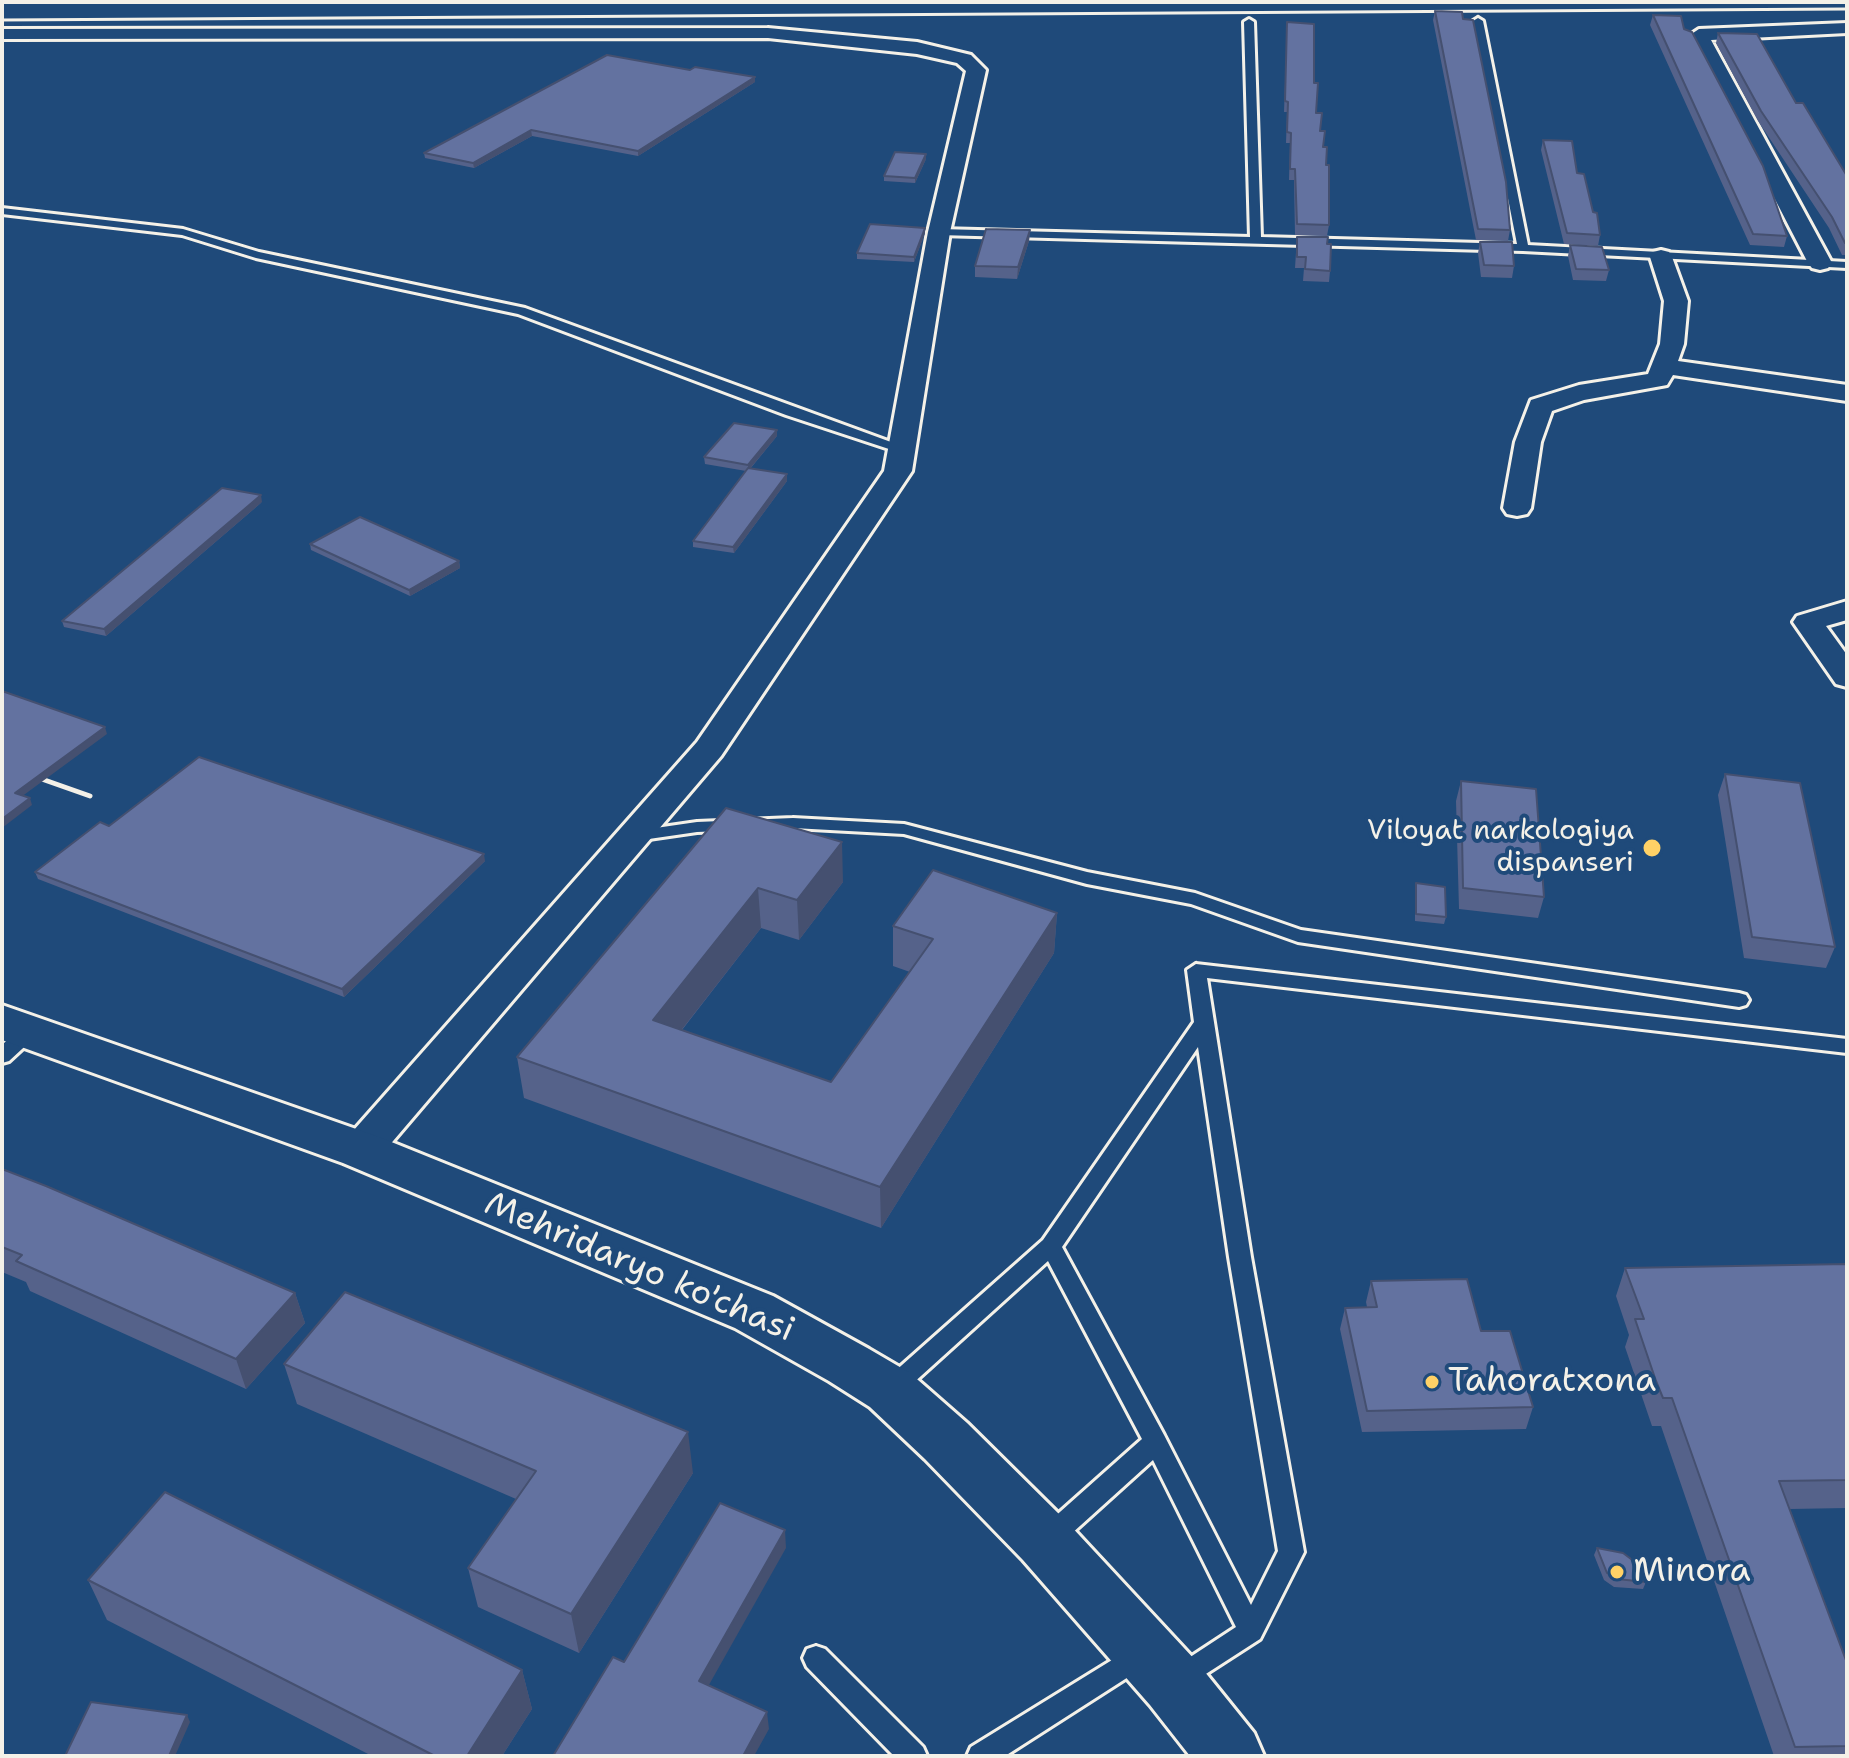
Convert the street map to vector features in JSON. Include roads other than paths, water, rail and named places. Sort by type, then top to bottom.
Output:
[{"type":"main road","name":"Мehridaryo ko'chasi","points":[[11,1035],[361,1150],[754,1312],[890,1390],[946,1441],[1045,1541],[1231,1756]]},
{"type":"street","points":[[1820,263],[1699,35],[1847,28]]},
{"type":"street","points":[[2,34],[768,33],[917,48],[964,59],[976,70],[939,232],[898,471],[709,749],[361,1150]]},
{"type":"street","points":[[1517,508],[1528,442],[1540,406],[1579,393],[1658,380],[1672,344],[1676,301],[1661,257]]},
{"type":"street","points":[[1663,366],[1847,393]]},
{"type":"street","points":[[1847,610],[1808,622],[1847,677]]},
{"type":"lane","points":[[1478,21],[1523,248]]},
{"type":"lane","points":[[1249,22],[1256,242]]},
{"type":"lane","points":[[2,211],[183,232],[256,255],[521,311],[791,412],[903,449]]},
{"type":"lane","points":[[939,232],[1523,248],[1847,265]]},
{"type":"lane","points":[[635,836],[697,827],[793,823],[904,829],[1087,878],[1195,899],[1298,936],[1739,1000]]},
{"type":"lane","points":[[981,1756],[1158,1668],[1251,1631],[1291,1552],[1240,1257],[1196,970],[1847,1046]]},
{"type":"lane","points":[[890,1390],[1051,1246],[1204,1023]]},
{"type":"lane","points":[[1051,1246],[1156,1442],[1251,1631]]},
{"type":"lane","points":[[1045,1541],[1156,1442]]},
{"type":"lane","points":[[816,1658],[913,1756]]},
{"type":"railway","points":[[2,20],[1847,9]]},
{"type":"railway","points":[[2,765],[90,796]]},
{"type":"place","name":"Viloyat narkologiya dispanseri","points":[[1652,848]]},
{"type":"place","name":"Tahoratxona","points":[[1432,1382]]},
{"type":"place","name":"Minora","points":[[1617,1572]]}]
